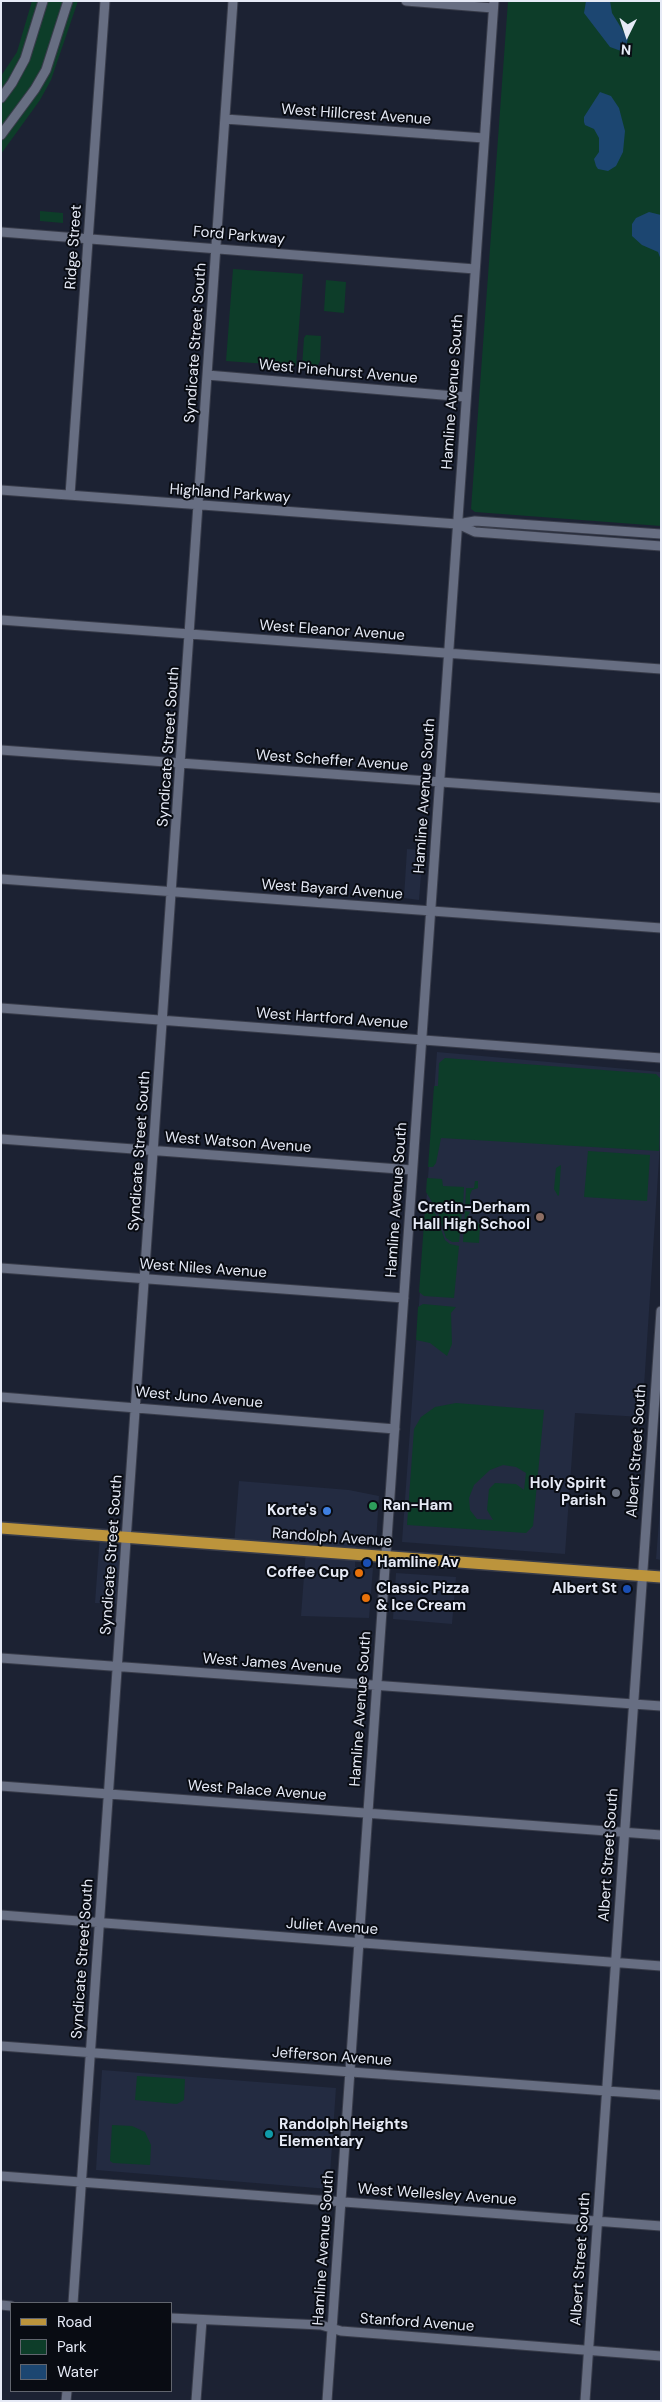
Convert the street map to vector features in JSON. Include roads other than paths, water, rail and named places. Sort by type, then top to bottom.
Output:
[{"type":"main road","name":"Randolph Avenue","points":[[1,1528],[661,1577]]},
{"type":"street","points":[[1,98],[12,83],[25,59],[43,1]]},
{"type":"street","points":[[1,135],[35,90],[46,70],[68,1]]},
{"type":"street","name":"Ridge Street","points":[[70,495],[105,1]]},
{"type":"street","name":"Syndicate Street South","points":[[73,2302],[233,1]]},
{"type":"street","points":[[406,1],[494,5]]},
{"type":"street","name":"Hamline Avenue South","points":[[327,2401],[494,5]]},
{"type":"street","name":"West Hillcrest Avenue","points":[[225,119],[484,138]]},
{"type":"street","name":"Ford Parkway","points":[[1,232],[475,269]]},
{"type":"street","name":"West Pinehurst Avenue","points":[[207,375],[466,397]]},
{"type":"street","name":"Highland Parkway","points":[[1,490],[458,524],[475,521],[661,534]]},
{"type":"street","name":"Highland Parkway","points":[[458,524],[475,532],[661,546]]},
{"type":"street","name":"West Eleanor Avenue","points":[[1,620],[661,668]]},
{"type":"street","name":"West Scheffer Avenue","points":[[1,750],[661,798]]},
{"type":"street","name":"West Bayard Avenue","points":[[1,880],[661,928]]},
{"type":"street","name":"West Hartford Avenue","points":[[1,1008],[661,1058]]},
{"type":"street","name":"West Watson Avenue","points":[[1,1139],[412,1170]]},
{"type":"street","name":"West Niles Avenue","points":[[1,1268],[404,1298]]},
{"type":"street","name":"Albert Street South","points":[[585,2401],[661,1311]]},
{"type":"street","name":"West Juno Avenue","points":[[1,1397],[394,1429]]},
{"type":"street","name":"West James Avenue","points":[[1,1658],[661,1706]]},
{"type":"street","name":"West Palace Avenue","points":[[1,1786],[661,1835]]},
{"type":"street","name":"Juliet Avenue","points":[[1,1915],[661,1966]]},
{"type":"street","name":"Jefferson Avenue","points":[[1,2046],[661,2096]]},
{"type":"street","name":"West Wellesley Avenue","points":[[1,2176],[661,2226]]},
{"type":"street","name":"Stanford Avenue","points":[[172,2318],[321,2325],[350,2332],[661,2356]]},
{"type":"street","points":[[196,2401],[202,2320]]},
{"type":"water","points":[[586,1],[610,1],[612,13],[628,39],[625,49],[621,51],[610,47],[584,13]]},
{"type":"water","points":[[600,92],[611,96],[619,108],[625,131],[623,152],[616,166],[608,171],[598,169],[596,166],[594,159],[599,152],[599,138],[594,129],[585,125],[584,122],[584,117]]},
{"type":"water","points":[[649,212],[661,215],[661,260],[658,252],[642,245],[632,236],[632,224],[636,218]]},
{"type":"place","name":"Cretin-Derham Hall High School","points":[[540,1217]]},
{"type":"place","name":"Holy Spirit Parish","points":[[616,1493]]},
{"type":"place","name":"Ran-Ham","points":[[373,1506]]},
{"type":"place","name":"Korte's","points":[[327,1511]]},
{"type":"place","name":"Hamline Av","points":[[367,1563]]},
{"type":"place","name":"Coffee Cup","points":[[359,1573]]},
{"type":"place","name":"Albert St","points":[[627,1589]]},
{"type":"place","name":"Classic Pizza & Ice Cream","points":[[366,1598]]},
{"type":"place","name":"Randolph Heights Elementary","points":[[269,2134]]}]
